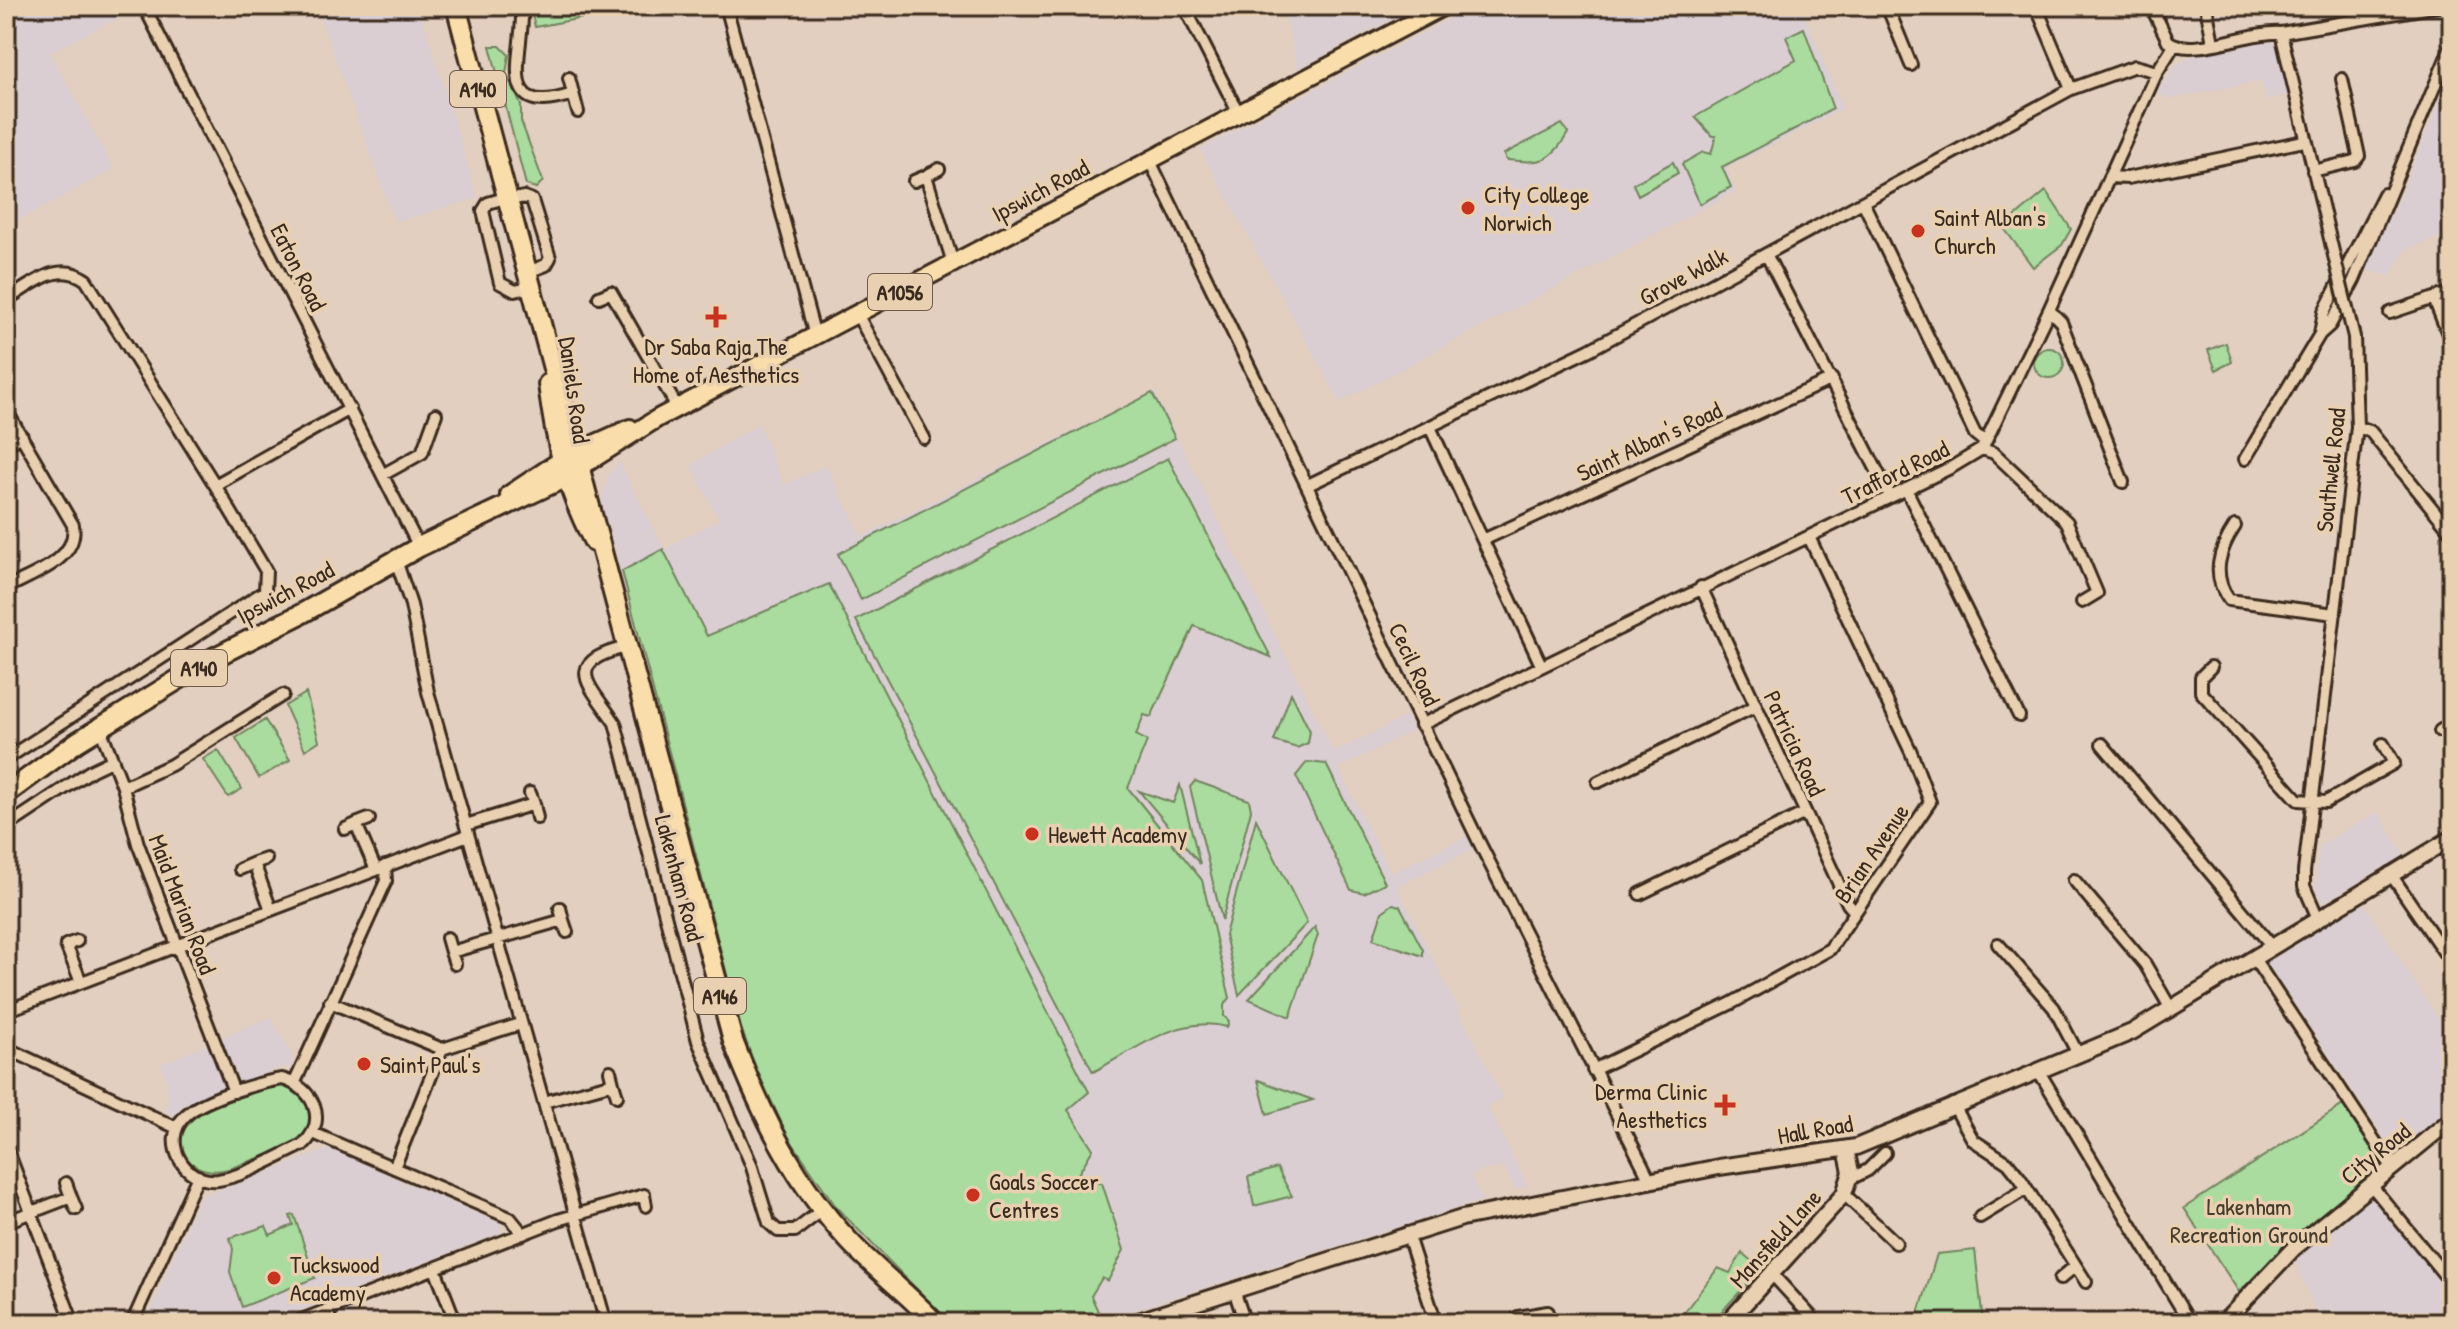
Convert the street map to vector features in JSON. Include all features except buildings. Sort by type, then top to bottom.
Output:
[{"type":"highway","name":"Daniels Road","points":[[456,6],[542,325],[570,464]]},
{"type":"highway","name":"Ipswich Road","points":[[6,794],[100,728],[213,658],[472,521],[570,464]]},
{"type":"highway","name":"Lakenham Road","points":[[570,464],[574,505],[608,570],[733,1041],[779,1145],[822,1210],[935,1323]]},
{"type":"highway","name":"Lakenham Road","points":[[907,1298],[923,1323]]},
{"type":"main road","name":"Ipswich Road","points":[[570,464],[1444,6]]},
{"type":"street","name":"Eaton Road","points":[[144,6],[419,547]]},
{"type":"street","points":[[522,6],[522,45],[515,77],[522,90],[536,101],[549,102],[573,94]]},
{"type":"street","points":[[726,6],[815,336]]},
{"type":"street","points":[[1184,6],[1239,114]]},
{"type":"street","points":[[1887,6],[1911,65]]},
{"type":"street","points":[[2036,6],[2071,89]]},
{"type":"street","points":[[2206,6],[2213,43]]},
{"type":"street","points":[[2174,45],[2188,48],[2266,32],[2281,33],[2400,10],[2438,6]]},
{"type":"street","points":[[2156,8],[2174,45]]},
{"type":"street","name":"Southwell Road","points":[[2281,33],[2304,141],[2354,337],[2357,427],[2304,886],[2317,916]]},
{"type":"street","points":[[2245,459],[2320,334],[2330,325],[2354,280],[2452,44]]},
{"type":"street","points":[[1983,445],[2049,310],[2157,72],[2174,45]]},
{"type":"street","name":"Grove Walk","points":[[1308,485],[1589,350],[2071,89],[2135,66],[2157,72]]},
{"type":"street","points":[[569,78],[578,112]]},
{"type":"street","points":[[2313,171],[2355,161],[2359,156],[2342,79]]},
{"type":"street","points":[[2109,177],[2128,178],[2304,141]]},
{"type":"street","name":"Cecil Road","points":[[1149,159],[1421,725],[1651,1182]]},
{"type":"street","points":[[914,181],[939,169]]},
{"type":"street","points":[[926,176],[953,263]]},
{"type":"street","points":[[508,199],[488,203],[483,211],[500,283],[515,291],[530,280]]},
{"type":"street","points":[[1863,202],[1975,434],[1983,445],[2067,522],[2101,593],[2082,602]]},
{"type":"street","points":[[1766,254],[1890,496]]},
{"type":"street","name":"Ipswich Road","points":[[6,300],[57,270],[73,271],[86,280],[215,485],[267,575],[265,591],[243,607],[133,674],[6,759]]},
{"type":"street","points":[[599,297],[611,292],[677,407]]},
{"type":"street","points":[[2390,313],[2452,292]]},
{"type":"street","points":[[2434,299],[2452,344]]},
{"type":"street","points":[[2049,310],[2061,322],[2123,482]]},
{"type":"street","points":[[857,314],[924,438]]},
{"type":"street","name":"Saint Alban's Road","points":[[1483,540],[1832,379]]},
{"type":"street","points":[[215,485],[350,409]]},
{"type":"street","points":[[6,410],[73,525],[76,539],[70,550],[6,588]]},
{"type":"street","points":[[384,474],[422,453],[436,414]]},
{"type":"street","points":[[1430,427],[1541,665]]},
{"type":"street","points":[[2357,427],[2370,431],[2452,533]]},
{"type":"street","points":[[6,445],[22,436]]},
{"type":"street","name":"Trafford Road","points":[[1421,725],[1906,489],[1983,445]]},
{"type":"street","points":[[1906,489],[2019,716]]},
{"type":"street","points":[[2235,526],[2218,560],[2222,590],[2229,600],[2335,614]]},
{"type":"street","name":"Brian Avenue","points":[[1593,1070],[1732,1003],[1830,949],[1930,802],[1929,792],[1809,537]]},
{"type":"street","points":[[396,560],[411,605],[428,692],[606,1323]]},
{"type":"street","name":"Patricia Road","points":[[1701,587],[1848,904],[1855,912]]},
{"type":"street","name":"Lakenham Road","points":[[627,647],[607,652],[590,665],[585,682],[615,723],[698,1041],[751,1164],[769,1223],[778,1231],[795,1231],[822,1210]]},
{"type":"street","points":[[2211,667],[2201,677],[2201,692],[2298,800],[2312,803],[2339,796],[2394,763],[2383,744]]},
{"type":"street","points":[[123,787],[163,770],[277,695]]},
{"type":"street","points":[[1598,782],[1756,706]]},
{"type":"street","points":[[2440,731],[2452,723]]},
{"type":"street","name":"Maid Marian Road","points":[[100,728],[123,787],[138,844],[234,1092]]},
{"type":"street","points":[[2102,744],[2271,945]]},
{"type":"street","points":[[6,827],[92,770],[113,760]]},
{"type":"street","points":[[530,793],[537,818]]},
{"type":"street","points":[[6,1011],[380,868],[534,804]]},
{"type":"street","points":[[1640,894],[1805,813]]},
{"type":"street","points":[[345,829],[369,819]]},
{"type":"street","points":[[295,1082],[386,881],[356,824]]},
{"type":"street","name":"Hall Road","points":[[1132,1323],[1462,1218],[1747,1163],[1846,1149],[2079,1056],[2171,1009],[2317,916],[2452,838]]},
{"type":"street","points":[[240,869],[266,859]]},
{"type":"street","points":[[254,863],[271,910]]},
{"type":"street","points":[[2390,873],[2452,964]]},
{"type":"street","points":[[2074,880],[2145,964],[2171,1009]]},
{"type":"street","points":[[560,908],[567,932]]},
{"type":"street","points":[[451,952],[563,920]]},
{"type":"street","points":[[447,938],[455,964]]},
{"type":"street","points":[[77,941],[61,947],[81,982]]},
{"type":"street","points":[[1998,944],[2054,1008],[2079,1056]]},
{"type":"street","points":[[2253,957],[2392,1167]]},
{"type":"street","points":[[330,1002],[442,1049],[520,1024]]},
{"type":"street","points":[[6,1048],[177,1128]]},
{"type":"street","points":[[394,1168],[442,1049]]},
{"type":"street","points":[[2038,1070],[2190,1323]]},
{"type":"street","points":[[610,1071],[617,1096]]},
{"type":"street","points":[[282,1079],[295,1082],[315,1103],[317,1116],[313,1133],[303,1145],[215,1180],[198,1176],[178,1159],[174,1150],[177,1128],[192,1111],[234,1092],[268,1081],[282,1079]]},
{"type":"street","points":[[544,1102],[613,1083]]},
{"type":"street","points":[[1953,1104],[1973,1140],[2008,1163],[2086,1282]]},
{"type":"street","name":"City Road","points":[[2227,1322],[2294,1248],[2392,1167],[2450,1126]]},
{"type":"street","points":[[313,1133],[510,1218],[523,1234]]},
{"type":"street","points":[[6,1146],[72,1321],[59,1323]]},
{"type":"street","name":"Mansfield Lane","points":[[1727,1323],[1844,1194],[1850,1179],[1846,1149]]},
{"type":"street","name":"Mansfield Lane","points":[[1850,1179],[1868,1170],[1885,1153]]},
{"type":"street","points":[[132,1323],[198,1176]]},
{"type":"street","points":[[66,1183],[76,1209]]},
{"type":"street","points":[[2371,1185],[2452,1284]]},
{"type":"street","points":[[1980,1217],[1992,1204],[2026,1189]]},
{"type":"street","points":[[1844,1194],[1896,1243]]},
{"type":"street","points":[[294,1323],[523,1234],[643,1195]]},
{"type":"street","points":[[6,1222],[71,1197]]},
{"type":"street","points":[[1407,1233],[1436,1323]]},
{"type":"street","points":[[2060,1279],[2074,1267]]},
{"type":"street","points":[[435,1269],[456,1323]]},
{"type":"street","points":[[1772,1274],[1817,1323]]},
{"type":"street","points":[[1234,1290],[1245,1323]]},
{"type":"street","points":[[326,1310],[332,1323]]},
{"type":"street","points":[[1519,1323],[1518,1317],[1548,1312],[1540,1323]]},
{"type":"shaded area","points":[[6,6],[141,7],[50,52],[114,169],[6,227]]},
{"type":"shaded area","points":[[316,6],[419,6],[478,198],[395,222]]},
{"type":"shaded area","points":[[1283,6],[1417,6],[1298,69]]},
{"type":"shaded area","name":"City College Norwich","points":[[1474,6],[1801,6],[1843,109],[1726,168],[1736,191],[1340,402],[1200,149]]},
{"type":"shaded area","points":[[2269,40],[2278,46],[2289,95],[2266,100],[2261,81],[2171,99],[2157,93],[2174,66],[2194,55]]},
{"type":"shaded area","points":[[2452,69],[2452,233],[2406,249],[2390,276],[2364,269],[2403,189]]},
{"type":"shaded area","name":"Hewett Academy","points":[[1154,391],[1334,752],[1407,716],[1414,730],[1339,768],[1391,873],[1467,836],[1473,849],[1397,886],[1503,1098],[1488,1106],[1528,1186],[1515,1190],[1504,1167],[1480,1171],[1471,1176],[1483,1200],[1102,1320],[1091,1296],[1102,1278],[1107,1281],[1077,1176],[1093,1149],[1068,1110],[854,1152],[837,1208],[787,1135],[740,1025],[644,653],[601,501],[607,478],[619,461],[664,549],[719,519],[691,465],[759,424],[784,485],[826,465],[862,536]]},
{"type":"shaded area","points":[[2378,812],[2404,855],[2325,902],[2320,900],[2315,888],[2320,845]]},
{"type":"shaded area","points":[[2362,901],[2452,1039],[2452,1108],[2395,1154],[2265,960]]},
{"type":"shaded area","points":[[271,1017],[291,1053],[293,1067],[279,1068],[185,1104],[175,1116],[164,1110],[168,1102],[168,1086],[161,1064]]},
{"type":"shaded area","name":"Tuckswood Academy","points":[[329,1149],[501,1224],[501,1233],[268,1323],[145,1323],[199,1197]]},
{"type":"shaded area","points":[[2370,1197],[2452,1295],[2452,1323],[2321,1323],[2294,1260]]},
{"type":"green space","points":[[530,6],[645,6],[535,27]]},
{"type":"green space","points":[[1804,28],[1833,109],[1722,167],[1731,187],[1700,204],[1682,164],[1703,152],[1711,154],[1716,136],[1712,136],[1695,117],[1796,60],[1786,37]]},
{"type":"green space","points":[[490,46],[500,46],[509,55],[506,73],[521,105],[521,121],[543,181],[536,188],[526,185]]},
{"type":"green space","points":[[1562,124],[1568,133],[1549,156],[1536,161],[1506,160],[1504,154]]},
{"type":"green space","points":[[1673,162],[1678,173],[1638,195],[1633,184]]},
{"type":"green space","points":[[2046,191],[2071,229],[2062,245],[2033,267],[2003,227]]},
{"type":"green space","points":[[2226,343],[2232,362],[2216,370],[2208,350]]},
{"type":"green space","points":[[2049,348],[2060,352],[2064,363],[2060,374],[2049,378],[2038,374],[2034,363],[2038,352]]},
{"type":"green space","points":[[1152,393],[1175,438],[861,600],[838,554]]},
{"type":"green space","points":[[1168,458],[1271,657],[1194,626],[1151,717],[1144,715],[1136,735],[1147,741],[1128,788],[1202,880],[1230,998],[1224,1005],[1224,1016],[1229,1021],[1227,1027],[1192,1025],[1158,1036],[1093,1072],[856,620]]},
{"type":"green space","points":[[663,549],[707,636],[829,584],[1089,1092],[1068,1110],[1093,1149],[1077,1176],[1102,1183],[1124,1250],[1108,1281],[1102,1278],[1091,1296],[1102,1320],[1092,1323],[950,1323],[837,1208],[787,1135],[740,1025],[622,571]]},
{"type":"green space","points":[[306,693],[319,741],[305,750],[285,706]]},
{"type":"green space","points":[[1291,693],[1310,731],[1308,743],[1297,748],[1274,741]]},
{"type":"green space","points":[[265,720],[290,760],[259,778],[236,738]]},
{"type":"green space","points":[[218,750],[242,789],[228,797],[203,759]]},
{"type":"green space","points":[[1307,762],[1326,764],[1385,883],[1364,893],[1351,890],[1296,776]]},
{"type":"green space","points":[[1195,781],[1249,800],[1251,810],[1222,920],[1190,787]]},
{"type":"green space","points":[[1180,785],[1200,864],[1139,791],[1173,803]]},
{"type":"green space","points":[[1256,819],[1307,923],[1239,995],[1225,935]]},
{"type":"green space","points":[[1393,904],[1400,906],[1423,950],[1423,956],[1373,939],[1382,912]]},
{"type":"green space","points":[[1315,927],[1318,935],[1290,1017],[1249,999]]},
{"type":"green space","points":[[1258,1080],[1313,1100],[1267,1114]]},
{"type":"green space","points":[[284,1085],[301,1094],[311,1117],[308,1128],[299,1138],[273,1152],[220,1171],[197,1167],[189,1161],[181,1143],[183,1133],[197,1116],[230,1101]]},
{"type":"green space","name":"Lakenham Recreation Ground","points":[[2343,1105],[2379,1159],[2379,1166],[2307,1227],[2239,1292],[2184,1208]]},
{"type":"green space","points":[[1277,1168],[1292,1196],[1254,1206],[1248,1177]]},
{"type":"green space","points":[[294,1215],[315,1278],[242,1307],[230,1272],[233,1249],[230,1238],[266,1226],[270,1235],[293,1225],[290,1216]]},
{"type":"green space","points":[[1975,1250],[1983,1323],[1916,1323],[1937,1254]]},
{"type":"green space","points":[[1742,1253],[1761,1269],[1711,1323],[1676,1323],[1718,1268],[1730,1273]]},
{"type":"place","name":"City College Norwich","points":[[1468,208]]},
{"type":"place","name":"Saint Alban's Church","points":[[1918,231]]},
{"type":"place","name":"Dr Saba Raja The Home of Aesthetics","points":[[716,317]]},
{"type":"place","name":"Hewett Academy","points":[[1032,834]]},
{"type":"place","name":"Saint Paul's","points":[[364,1064]]},
{"type":"place","name":"Derma Clinic Aesthetics","points":[[1725,1105]]},
{"type":"place","name":"Goals Soccer Centres","points":[[973,1195]]},
{"type":"place","name":"Tuckswood Academy","points":[[274,1278]]}]
